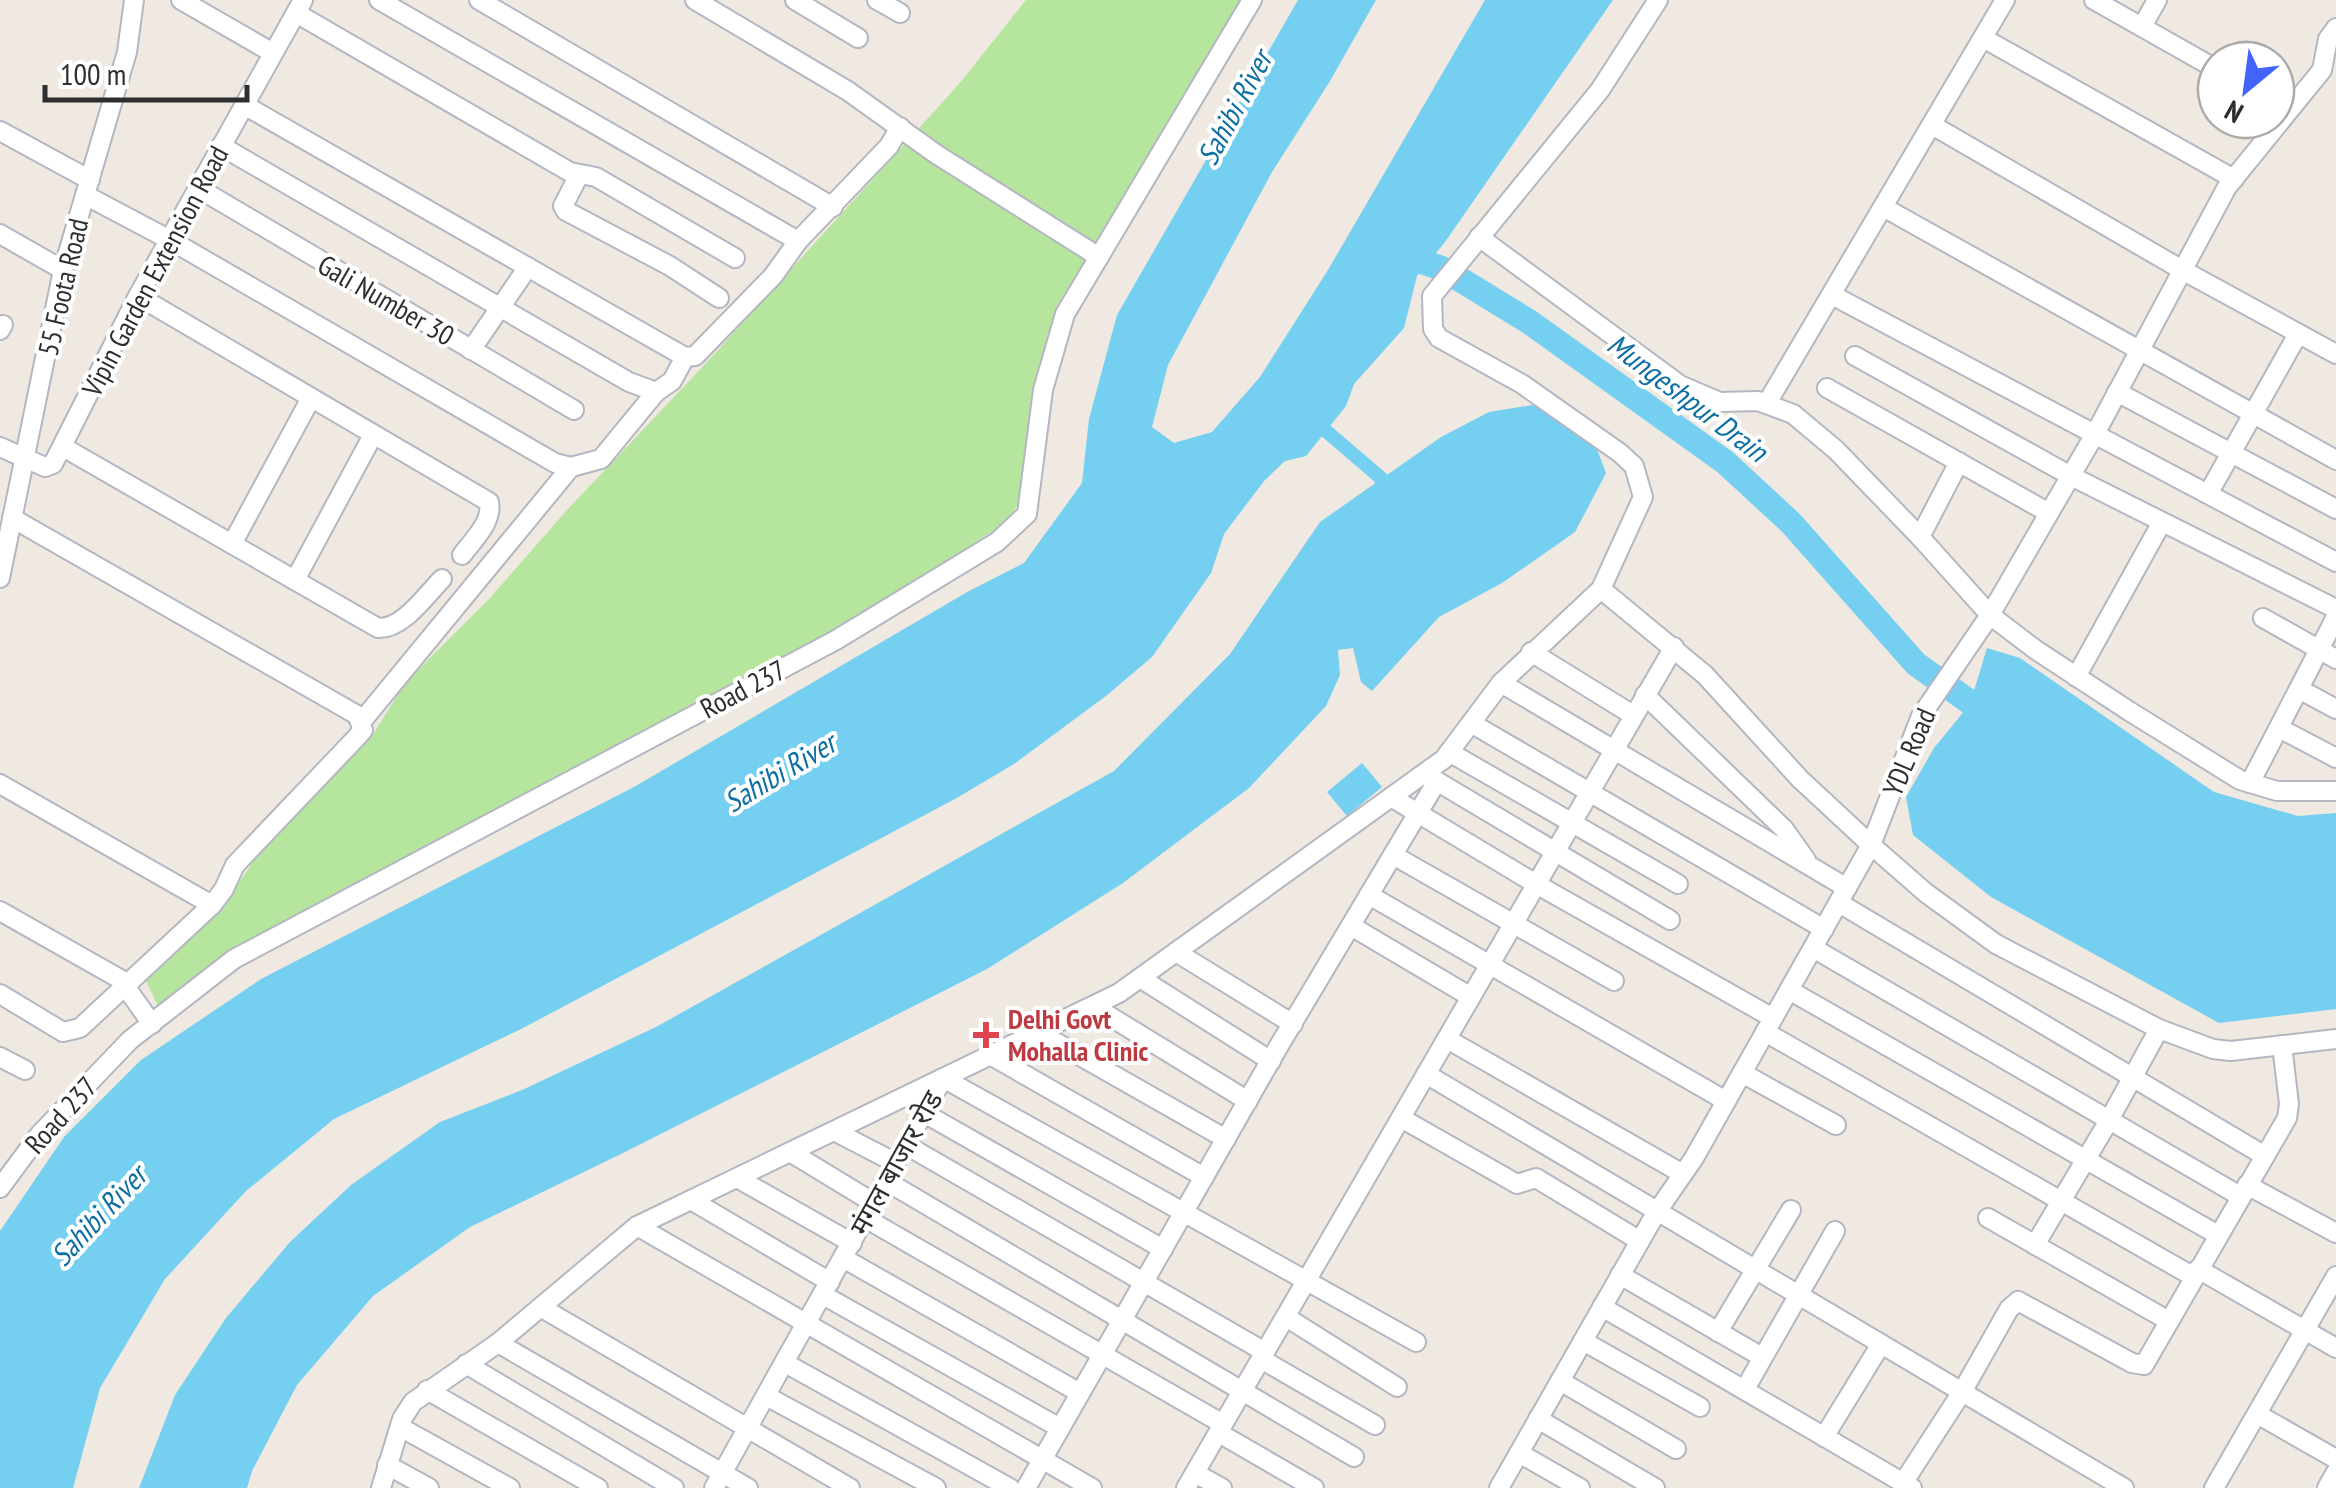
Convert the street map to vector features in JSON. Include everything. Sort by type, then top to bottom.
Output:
[{"type":"street","name":"55 Foota Road","points":[[0,578],[63,270],[128,52],[134,0]]},
{"type":"street","points":[[180,0],[273,53]]},
{"type":"street","points":[[380,0],[798,242]]},
{"type":"street","points":[[480,0],[834,207]]},
{"type":"street","points":[[695,0],[848,91],[936,154],[1099,257]]},
{"type":"street","points":[[795,0],[858,38]]},
{"type":"street","points":[[877,0],[900,13]]},
{"type":"street","name":"Road 237","points":[[0,1188],[40,1134],[130,1040],[234,960],[836,640],[997,542],[1027,514],[1042,390],[1065,314],[1252,0]]},
{"type":"street","points":[[1026,1488],[1418,813],[1430,778],[1501,683],[1601,589],[1643,497],[1634,466],[1620,453],[1532,391],[1439,338],[1433,329],[1432,296],[1600,90],[1658,0]]},
{"type":"street","points":[[1767,403],[2005,0]]},
{"type":"street","points":[[2094,0],[2196,58]]},
{"type":"street","points":[[2142,27],[2157,0]]},
{"type":"street","points":[[297,5],[579,175],[596,176],[735,258]]},
{"type":"street","name":"Vipin Garden Extension Road","points":[[63,447],[138,296],[297,5]]},
{"type":"street","name":"YDL Road","points":[[2296,95],[2322,70],[2328,39],[2336,28]]},
{"type":"street","points":[[1983,38],[2234,179]]},
{"type":"street","points":[[244,104],[685,358],[695,356],[742,310],[798,242],[889,146],[900,127]]},
{"type":"street","points":[[1932,125],[2336,354]]},
{"type":"street","points":[[0,132],[170,240],[555,462],[571,467],[600,459],[656,392],[672,381],[685,358]]},
{"type":"street","name":"YDL Road","points":[[1499,1488],[1871,846],[1916,725],[1990,615],[2234,179],[2262,140]]},
{"type":"street","points":[[222,146],[628,382],[656,392]]},
{"type":"street","points":[[579,175],[563,206],[566,211],[670,266],[719,298]]},
{"type":"street","name":"Gali Number 30","points":[[198,188],[574,410]]},
{"type":"street","points":[[1884,208],[2336,460]]},
{"type":"street","points":[[0,234],[63,270]]},
{"type":"street","points":[[1478,237],[1680,385],[1723,402],[1767,403],[1793,414],[1836,450],[1990,615],[2076,676],[2234,776],[2277,791],[2336,791]]},
{"type":"street","points":[[471,350],[528,267]]},
{"type":"street","points":[[1832,295],[2336,562]]},
{"type":"street","points":[[138,296],[489,502],[488,520],[462,554]]},
{"type":"street","points":[[2208,494],[2298,334]]},
{"type":"street","points":[[1854,356],[2070,476],[2336,609]]},
{"type":"street","points":[[1827,388],[2049,513]]},
{"type":"street","points":[[2117,392],[2336,508]]},
{"type":"street","points":[[232,544],[311,398]]},
{"type":"street","points":[[295,580],[373,435]]},
{"type":"street","points":[[0,447],[50,467],[63,447],[378,628],[389,628],[442,579]]},
{"type":"street","points":[[1920,537],[1959,462]]},
{"type":"street","points":[[362,722],[571,467]]},
{"type":"street","points":[[0,994],[63,1032],[80,1028],[212,905],[235,865],[364,730],[357,715],[12,518]]},
{"type":"street","points":[[2076,676],[2162,522]]},
{"type":"street","points":[[1601,589],[1674,647],[1729,700],[1800,779],[1871,846],[1926,893],[1996,944],[2158,1029],[2221,1050],[2336,1038]]},
{"type":"street","points":[[2250,783],[2299,690],[2328,655],[2336,617]]},
{"type":"street","points":[[2263,618],[2328,655]]},
{"type":"street","points":[[1222,1488],[1191,1480],[1674,647]]},
{"type":"street","points":[[1531,652],[1634,715]]},
{"type":"street","points":[[1501,683],[1809,865],[1843,896],[2132,1078],[2265,1156]]},
{"type":"street","points":[[2299,690],[2336,708]]},
{"type":"street","points":[[1646,695],[1784,829],[1809,865]]},
{"type":"street","points":[[1471,723],[1824,929]]},
{"type":"street","points":[[2279,728],[2336,758]]},
{"type":"street","points":[[1449,752],[1678,884]]},
{"type":"street","points":[[380,1488],[408,1409],[427,1390],[542,1308],[637,1226],[1092,1006],[1140,978],[1391,798],[1430,778]]},
{"type":"street","points":[[1430,778],[1670,920]]},
{"type":"street","points":[[0,784],[212,905]]},
{"type":"street","points":[[1391,798],[2061,1201],[2336,1348]]},
{"type":"street","points":[[1393,855],[1614,981]]},
{"type":"street","points":[[1369,895],[1726,1101]]},
{"type":"street","points":[[0,911],[125,984],[152,1024]]},
{"type":"street","points":[[1351,926],[1471,997]]},
{"type":"street","points":[[1813,948],[2108,1122],[2336,1234]]},
{"type":"street","points":[[1176,952],[1293,1024]]},
{"type":"street","points":[[1140,978],[1271,1061]]},
{"type":"street","points":[[1790,990],[2218,1235]]},
{"type":"street","points":[[1092,1006],[1248,1101]]},
{"type":"street","points":[[2035,1244],[2158,1029]]},
{"type":"street","points":[[1038,1032],[1226,1139]]},
{"type":"street","points":[[1447,1039],[1683,1174]]},
{"type":"street","points":[[1602,1307],[1908,1486],[2008,1309],[2018,1301],[2140,1366],[2148,1361],[2288,1110],[2282,1045]]},
{"type":"street","points":[[990,1055],[1204,1177]]},
{"type":"street","points":[[0,1057],[24,1070]]},
{"type":"street","points":[[1742,1073],[1836,1125]]},
{"type":"street","points":[[1426,1074],[2114,1486]]},
{"type":"street","name":"मंगल बाजार रोड","points":[[718,1481],[943,1078],[1416,1342]]},
{"type":"street","points":[[924,1112],[1163,1249]]},
{"type":"street","points":[[1401,1118],[1517,1184],[1536,1178],[1640,1241]]},
{"type":"street","points":[[834,1130],[896,1164]]},
{"type":"street","points":[[906,1145],[1144,1282],[1375,1425]]},
{"type":"street","points":[[790,1152],[869,1211],[1314,1488]]},
{"type":"street","points":[[737,1178],[847,1251],[1080,1393]]},
{"type":"street","points":[[886,1181],[1354,1457]]},
{"type":"street","points":[[691,1200],[826,1288],[1060,1428]]},
{"type":"street","points":[[1718,1332],[1791,1210]]},
{"type":"street","points":[[1988,1218],[2168,1321]]},
{"type":"street","points":[[637,1226],[1092,1488]]},
{"type":"street","points":[[1744,1389],[1835,1231]]},
{"type":"street","points":[[1620,1275],[1762,1357]]},
{"type":"street","points":[[2214,1488],[2336,1276]]},
{"type":"street","points":[[542,1308],[850,1488]]},
{"type":"street","points":[[1286,1316],[1396,1386]]},
{"type":"street","points":[[1583,1341],[1700,1407]]},
{"type":"street","points":[[498,1343],[718,1481],[748,1488]]},
{"type":"street","points":[[1824,1436],[1881,1344]]},
{"type":"street","points":[[785,1363],[1010,1488]]},
{"type":"street","points":[[466,1364],[674,1488]]},
{"type":"street","points":[[1560,1381],[1676,1449]]},
{"type":"street","points":[[427,1390],[598,1488]]},
{"type":"street","points":[[766,1396],[936,1488]]},
{"type":"street","points":[[2257,1414],[2336,1459]]},
{"type":"street","points":[[1538,1419],[1654,1488]]},
{"type":"street","points":[[400,1427],[510,1488]]},
{"type":"street","points":[[1519,1453],[1580,1488]]},
{"type":"street","points":[[388,1466],[429,1488]]},
{"type":"street","points":[[2327,1488],[2336,1472]]},
{"type":"green space","points":[[1026,0],[1248,0],[1056,307],[1038,373],[1018,504],[1007,522],[843,626],[224,955],[159,1008],[145,979],[225,903],[255,859],[372,736],[405,683],[490,598],[708,361],[959,84]]},
{"type":"water","name":"Sahibi River","points":[[1298,0],[1376,0],[1272,172],[1168,365],[1152,427],[1174,443],[1212,432],[1260,377],[1328,270],[1485,0],[1613,0],[1445,242],[1417,276],[1404,328],[1354,384],[1346,406],[1306,456],[1285,461],[1264,481],[1224,534],[1211,573],[1152,657],[1014,764],[955,799],[523,1028],[334,1119],[246,1191],[165,1279],[100,1388],[73,1488],[0,1488],[0,1231],[64,1137],[141,1060],[261,979],[634,787],[969,591],[1024,563],[1082,483],[1089,419],[1117,315]]},
{"type":"water","points":[[1539,404],[1595,444],[1606,473],[1575,532],[1502,583],[1439,617],[1372,691],[1361,682],[1353,648],[1338,650],[1340,675],[1326,706],[1249,788],[1123,883],[987,969],[470,1227],[373,1296],[297,1385],[247,1488],[139,1488],[175,1395],[226,1318],[290,1242],[351,1185],[440,1122],[522,1090],[656,1027],[1114,771],[1230,654],[1320,522],[1441,437],[1489,412]]},
{"type":"water","points":[[1987,648],[2020,658],[2214,792],[2298,816],[2336,813],[2336,1009],[2219,1023],[1991,897],[1913,835],[1906,797],[1934,748],[1970,704]]},
{"type":"water","points":[[1362,763],[1382,787],[1347,816],[1327,792]]},
{"type":"waterway","name":"Mungeshpur Drain","points":[[1398,253],[1443,269],[1528,321],[1725,462],[1791,523],[1916,664],[1998,722]]},
{"type":"waterway","points":[[1326,431],[1381,478],[1384,495]]},
{"type":"place","name":"Delhi Govt Mohalla Clinic","points":[[986,1035]]}]
